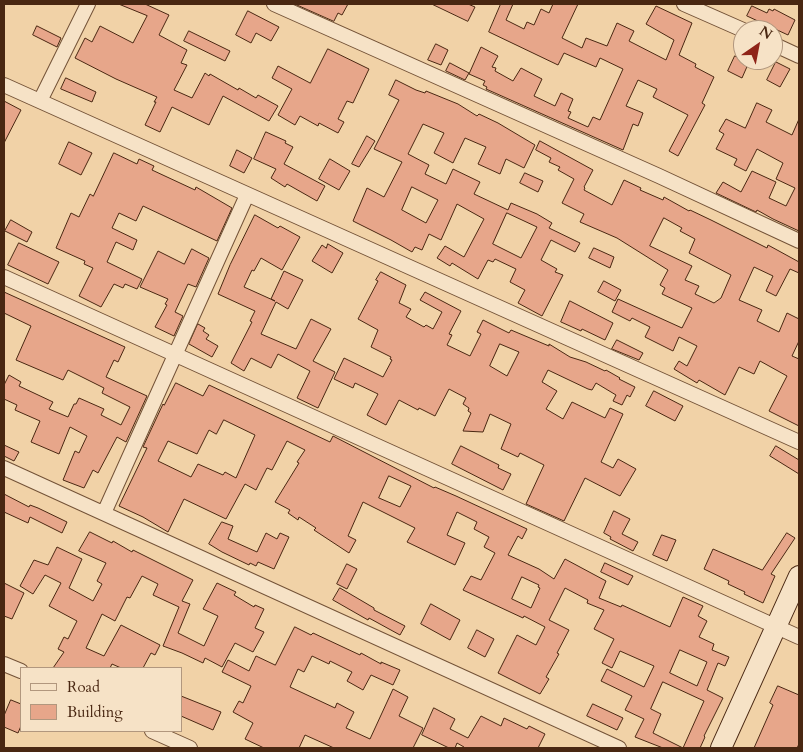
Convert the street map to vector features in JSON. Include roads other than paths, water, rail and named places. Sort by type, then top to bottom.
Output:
[{"type":"main road","points":[[721,748],[799,576]]},
{"type":"street","points":[[40,102],[88,4]]},
{"type":"street","points":[[274,4],[659,176],[799,241]]},
{"type":"street","points":[[684,4],[733,26]]},
{"type":"street","points":[[783,49],[799,56]]},
{"type":"street","points":[[4,85],[799,442]]},
{"type":"street","points":[[104,513],[247,195]]},
{"type":"street","points":[[4,277],[799,637]]},
{"type":"street","points":[[4,468],[619,748]]},
{"type":"street","points":[[4,664],[20,672]]},
{"type":"street","points":[[154,732],[190,748]]}]
